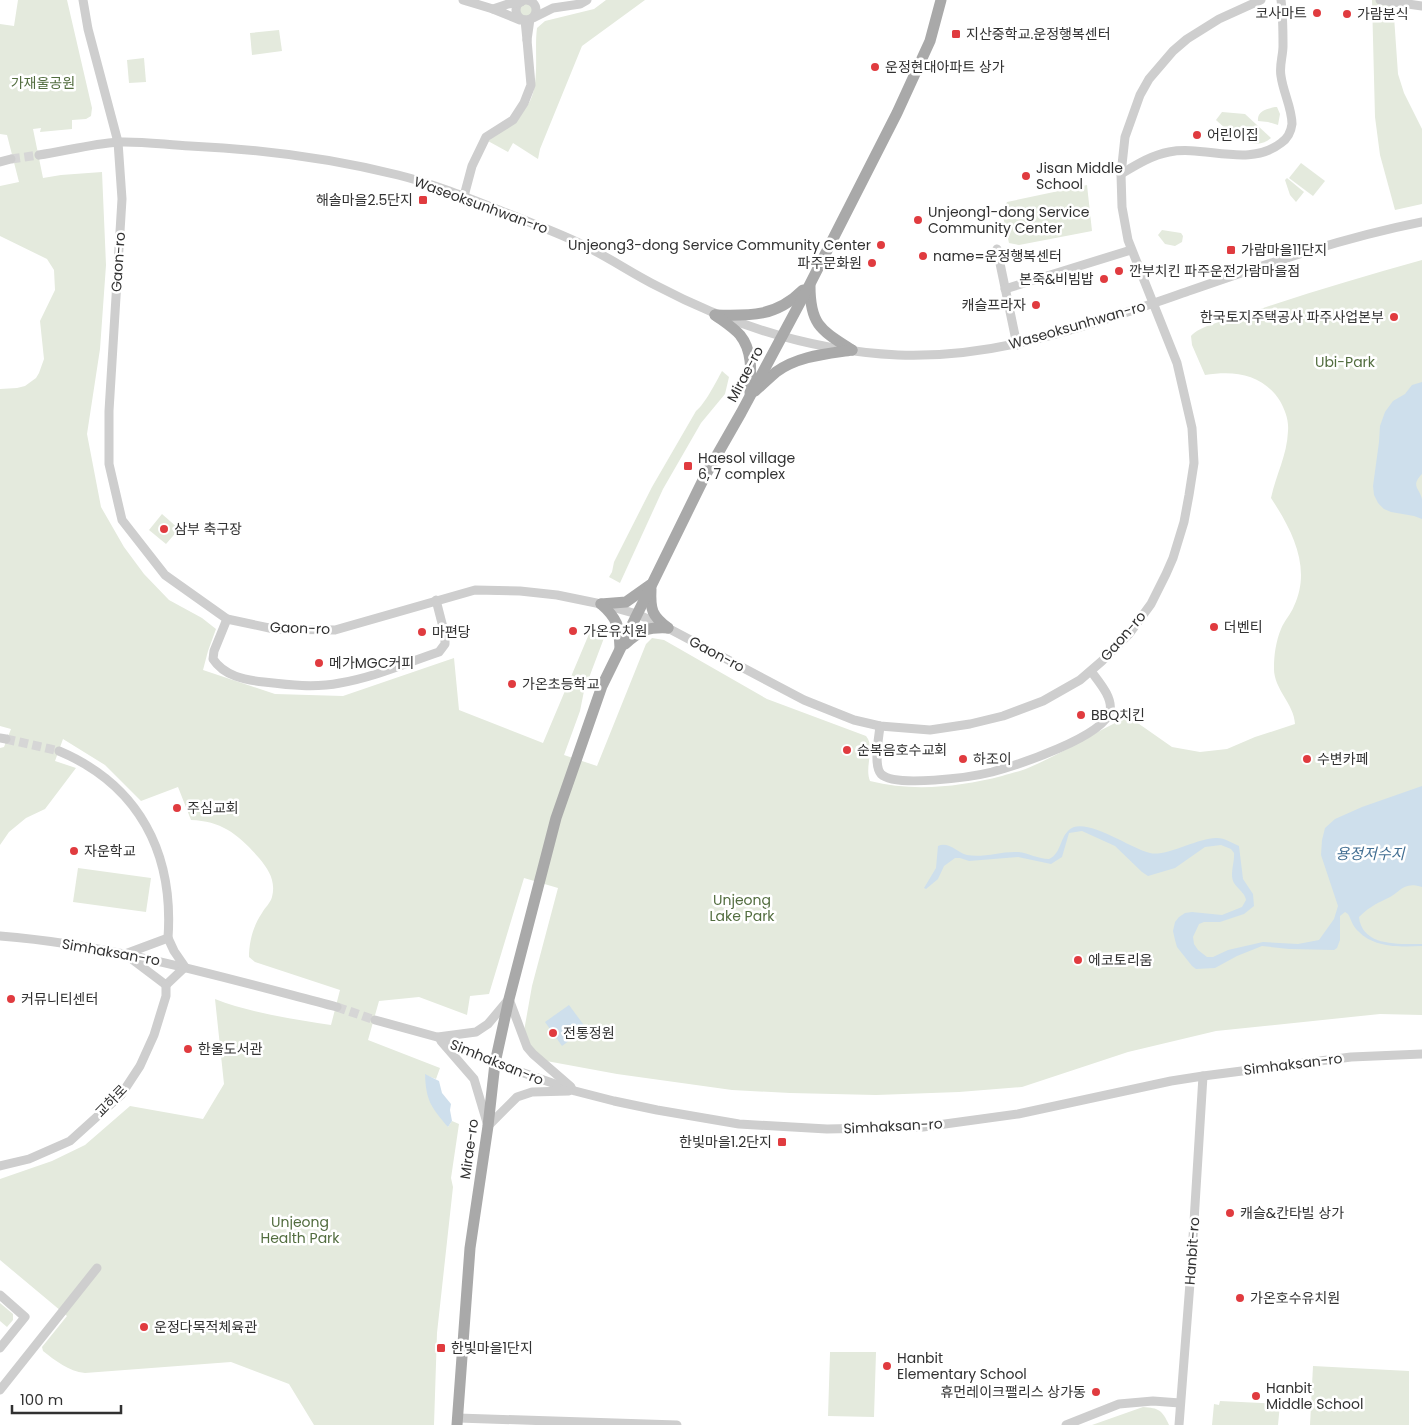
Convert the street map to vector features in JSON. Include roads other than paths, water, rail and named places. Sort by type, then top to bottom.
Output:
[{"type":"main road","name":"Mirae-ro","points":[[458,1421],[470,1248],[495,1063],[556,818],[602,686],[705,476],[750,397],[810,284],[897,113],[930,41],[941,0]]},
{"type":"main road","points":[[715,315],[743,316],[773,311],[796,297],[810,284]]},
{"type":"main road","points":[[810,284],[810,303],[816,322],[828,335],[852,350]]},
{"type":"main road","points":[[715,315],[739,335],[748,349],[751,370],[750,397]]},
{"type":"main road","points":[[750,397],[776,372],[794,362],[815,356],[852,350]]},
{"type":"main road","points":[[601,604],[626,602],[651,584]]},
{"type":"main road","points":[[651,584],[650,601],[652,611],[657,619],[668,628]]},
{"type":"main road","points":[[601,604],[616,620],[619,629],[620,649]]},
{"type":"main road","points":[[620,649],[635,635],[644,630],[653,627],[668,628]]},
{"type":"street","name":"Gaon-ro","points":[[83,0],[88,29],[118,142],[122,199],[108,411],[108,464],[122,520],[165,575],[227,619],[274,629],[335,630],[475,590],[520,591],[557,595],[637,614],[668,628],[804,700],[854,720],[880,726],[930,730],[970,724],[1003,716],[1043,701],[1080,680],[1129,634],[1151,604],[1173,558],[1184,522],[1194,463],[1190,414],[1177,363],[1131,250],[1122,207],[1121,174],[1125,137],[1140,95],[1149,79],[1173,52],[1187,40],[1219,19],[1261,0]]},
{"type":"street","points":[[462,0],[493,9],[520,20],[529,19],[553,8],[580,4],[587,0]]},
{"type":"street","points":[[1121,174],[1180,151],[1254,154],[1272,149],[1285,140],[1289,135],[1292,125],[1281,74],[1283,47],[1281,0]]},
{"type":"street","points":[[1380,0],[1422,6]]},
{"type":"street","points":[[493,9],[508,4],[526,2],[553,8]]},
{"type":"street","points":[[526,2],[516,7],[516,13],[519,18],[529,19]]},
{"type":"street","points":[[464,196],[472,166],[486,137],[513,120],[524,103],[530,84],[527,40],[529,19],[536,10],[526,2]]},
{"type":"street","points":[[1273,31],[1282,28]]},
{"type":"street","name":"Waseoksunhwan-ro","points":[[39,155],[118,142],[242,149],[321,160],[399,175],[464,196],[580,243],[655,286],[715,315],[781,338],[852,350],[897,355],[950,354],[1016,345],[1085,326],[1318,247],[1422,222]]},
{"type":"street","points":[[0,162],[11,160]]},
{"type":"street","points":[[996,249],[1016,345]]},
{"type":"street","points":[[1004,289],[1131,250]]},
{"type":"street","points":[[227,619],[214,651],[213,659],[224,672],[252,680],[297,686],[338,684],[375,675],[439,652],[445,644],[445,635],[436,600]]},
{"type":"street","points":[[880,726],[877,764],[880,773],[886,778],[910,781],[990,772],[1049,753],[1091,732],[1107,720],[1111,710],[1110,703],[1091,671]]},
{"type":"street","points":[[60,751],[78,759],[117,787],[134,807],[148,830],[159,855],[165,876],[169,913],[168,938],[185,967],[166,985],[125,954]]},
{"type":"street","name":"Simhaksan-ro","points":[[0,936],[110,950],[185,967],[337,1007]]},
{"type":"street","points":[[125,954],[168,938]]},
{"type":"street","name":"교하로","points":[[0,1166],[28,1159],[70,1141],[121,1095],[140,1066],[154,1035],[166,996],[166,985]]},
{"type":"street","points":[[437,1037],[476,1032],[488,1024],[510,999],[527,1047],[575,1091]]},
{"type":"street","name":"Simhaksan-ro","points":[[375,1020],[437,1037],[495,1063],[575,1091],[657,1110],[739,1124],[792,1128],[875,1129],[923,1126],[1018,1114],[1203,1076],[1350,1057],[1422,1054]]},
{"type":"street","points":[[437,1037],[474,1080],[488,1126],[517,1097],[525,1094],[575,1091]]},
{"type":"street","name":"Hanbit-ro","points":[[1179,1425],[1203,1076]]},
{"type":"street","points":[[0,1390],[97,1268]]},
{"type":"street","points":[[0,1296],[25,1317],[0,1348]]},
{"type":"street","points":[[1066,1425],[1119,1404],[1180,1403]]},
{"type":"street","points":[[458,1421],[677,1425]]},
{"type":"water","points":[[1422,382],[1422,474],[1418,478],[1416,485],[1422,499],[1422,519],[1384,509],[1374,495],[1373,486],[1380,426],[1385,412],[1393,401],[1405,394],[1412,385]]},
{"type":"water","name":"용정저수지","points":[[1422,786],[1422,887],[1410,886],[1402,888],[1391,897],[1371,907],[1359,917],[1362,927],[1374,939],[1383,942],[1422,944],[1422,946],[1396,946],[1372,941],[1364,937],[1356,929],[1345,912],[1340,916],[1340,940],[1337,948],[1334,950],[1262,946],[1237,956],[1215,968],[1196,969],[1177,947],[1173,931],[1175,922],[1185,913],[1222,915],[1242,907],[1246,900],[1234,883],[1232,872],[1234,853],[1231,849],[1221,845],[1205,847],[1175,868],[1148,876],[1115,846],[1082,831],[1069,833],[1062,857],[1051,864],[1018,857],[969,861],[955,858],[944,866],[938,879],[926,889],[924,888],[936,868],[938,846],[942,845],[949,846],[967,855],[980,856],[1018,852],[1049,859],[1057,852],[1069,830],[1082,826],[1101,831],[1150,853],[1165,852],[1202,840],[1220,838],[1239,846],[1243,879],[1253,894],[1254,906],[1244,914],[1220,922],[1204,922],[1199,924],[1193,937],[1194,944],[1198,950],[1207,957],[1213,957],[1228,950],[1263,942],[1298,944],[1319,940],[1334,919],[1338,906],[1321,855],[1325,828],[1335,819],[1362,807]]},
{"type":"water","points":[[569,1005],[586,1028],[562,1046],[545,1022]]},
{"type":"water","points":[[425,1074],[439,1081],[442,1093],[451,1104],[452,1121],[448,1127],[437,1114],[428,1097]]},
{"type":"tunnel","points":[[11,159],[39,155]]},
{"type":"tunnel","points":[[6,739],[59,751]]},
{"type":"tunnel","points":[[337,1007],[375,1020]]},
{"type":"place","name":"코사마트","points":[[1317,13]]},
{"type":"place","name":"가람분식","points":[[1347,14]]},
{"type":"place","name":"지산중학교.운정행복센터","points":[[956,34]]},
{"type":"place","name":"운정현대아파트 상가","points":[[875,67]]},
{"type":"place","name":"어린이집","points":[[1197,135]]},
{"type":"place","name":"Jisan Middle School","points":[[1026,176]]},
{"type":"place","name":"해솔마을2.5단지","points":[[423,200]]},
{"type":"place","name":"Unjeong1-dong Service Community Center","points":[[918,220]]},
{"type":"place","name":"Unjeong3-dong Service Community Center","points":[[881,245]]},
{"type":"place","name":"가람마을11단지","points":[[1231,250]]},
{"type":"place","name":"name=운정행복센터","points":[[923,256]]},
{"type":"place","name":"파주문화원","points":[[872,263]]},
{"type":"place","name":"깐부치킨 파주운전가람마을점","points":[[1119,271]]},
{"type":"place","name":"본죽&비빔밥","points":[[1104,279]]},
{"type":"place","name":"캐슬프라자","points":[[1036,305]]},
{"type":"place","name":"한국토지주택공사 파주사업본부","points":[[1394,317]]},
{"type":"place","name":"Haesol village 6, 7 complex","points":[[688,466]]},
{"type":"place","name":"삼부 축구장","points":[[164,529]]},
{"type":"place","name":"더벤티","points":[[1214,627]]},
{"type":"place","name":"가온유치원","points":[[573,631]]},
{"type":"place","name":"마편당","points":[[422,632]]},
{"type":"place","name":"메가MGC커피","points":[[319,663]]},
{"type":"place","name":"가온초등학교","points":[[512,684]]},
{"type":"place","name":"BBQ치킨","points":[[1081,715]]},
{"type":"place","name":"순복음호수교회","points":[[847,750]]},
{"type":"place","name":"하조이","points":[[963,759]]},
{"type":"place","name":"수변카페","points":[[1307,759]]},
{"type":"place","name":"주심교회","points":[[177,808]]},
{"type":"place","name":"자운학교","points":[[74,851]]},
{"type":"place","name":"에코토리움","points":[[1078,960]]},
{"type":"place","name":"커뮤니티센터","points":[[11,999]]},
{"type":"place","name":"전통정원","points":[[553,1033]]},
{"type":"place","name":"한울도서관","points":[[188,1049]]},
{"type":"place","name":"한빛마을1.2단지","points":[[782,1142]]},
{"type":"place","name":"캐슬&칸타빌 상가","points":[[1230,1213]]},
{"type":"place","name":"가온호수유치원","points":[[1240,1298]]},
{"type":"place","name":"운정다목적체육관","points":[[144,1327]]},
{"type":"place","name":"한빛마을1단지","points":[[441,1348]]},
{"type":"place","name":"Hanbit Elementary School","points":[[887,1366]]},
{"type":"place","name":"휴먼레이크팰리스 상가동","points":[[1096,1392]]},
{"type":"place","name":"Hanbit Middle School","points":[[1256,1396]]},
{"type":"park label","name":"가재울공원","points":[[43,83]]},
{"type":"park label","name":"Ubi-Park","points":[[1345,362]]},
{"type":"park label","name":"Unjeong Lake Park","points":[[742,908]]},
{"type":"park label","name":"Unjeong Health Park","points":[[300,1230]]}]
